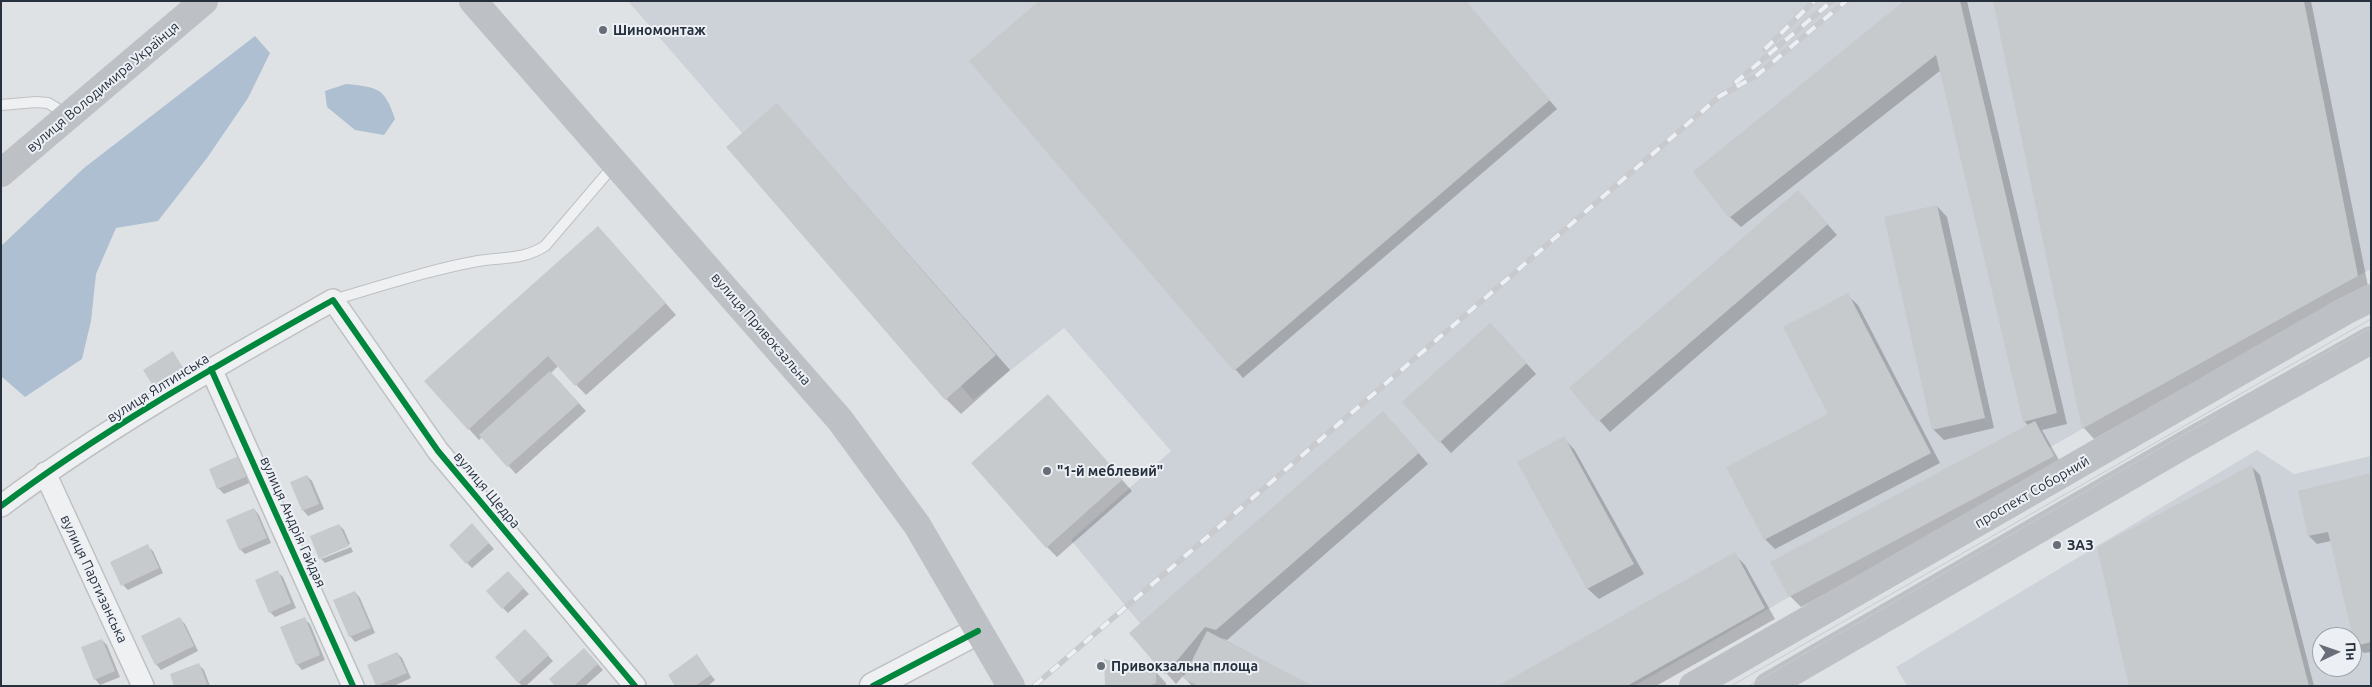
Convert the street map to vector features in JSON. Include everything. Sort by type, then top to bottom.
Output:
[{"type":"main road","name":"вулиця Володимира Українця","points":[[1,172],[204,1]]},
{"type":"main road","name":"вулиця Привокзальна","points":[[473,3],[840,420],[917,525],[1011,686]]},
{"type":"main road","name":"проспект Соборний","points":[[1693,686],[2345,311],[2371,298]]},
{"type":"main road","points":[[1768,686],[2184,445],[2371,340]]},
{"type":"street","name":"вулиця Ялтинська","points":[[1,506],[45,473],[211,369],[333,300]]},
{"type":"street","name":"вулиця Щедра","points":[[333,300],[438,451],[635,686]]},
{"type":"street","name":"вулиця Андрія Гайдая","points":[[211,369],[353,686]]},
{"type":"street","name":"вулиця Партизанська","points":[[45,473],[142,686]]},
{"type":"street","points":[[873,686],[978,631]]},
{"type":"lane","points":[[1,105],[36,102],[48,103],[69,115]]},
{"type":"lane","points":[[333,300],[417,276],[480,261],[516,258],[533,254],[545,246],[615,164]]},
{"type":"shaded area","points":[[628,1],[2371,1],[2371,269],[2082,429],[1634,686],[1204,686],[1182,674],[1071,540],[1171,451],[1064,328],[973,400]]},
{"type":"shaded area","points":[[2257,450],[2294,474],[2371,456],[2371,686],[1907,686],[1896,667]]},
{"type":"water","points":[[255,36],[270,53],[248,98],[207,158],[158,221],[116,228],[96,274],[91,321],[82,359],[25,397],[1,376],[1,246],[84,168]]},
{"type":"water","points":[[346,84],[373,88],[384,95],[395,119],[384,135],[355,130],[327,107],[325,91]]},
{"type":"building","points":[[1039,1],[1466,1],[1550,100],[1234,371],[969,61]]},
{"type":"building","points":[[1904,1],[1960,1],[2057,413],[2023,422],[1936,55],[1729,218],[1693,172]]},
{"type":"building","points":[[1993,1],[2304,1],[2358,276],[2082,429]]},
{"type":"building","points":[[777,103],[996,355],[945,400],[726,147]]},
{"type":"building","points":[[1798,190],[1828,224],[1598,422],[1569,388]]},
{"type":"building","points":[[1937,205],[1985,418],[1932,430],[1884,217]]},
{"type":"building","points":[[598,226],[666,303],[575,386],[548,356],[468,430],[424,381]]},
{"type":"building","points":[[1848,293],[1931,453],[1764,540],[1726,467],[1828,414],[1783,327]]},
{"type":"building","points":[[1490,323],[1527,363],[1439,443],[1402,402]]},
{"type":"building","points":[[173,351],[184,370],[155,389],[143,370]]},
{"type":"building","points":[[550,371],[579,403],[507,467],[479,435]]},
{"type":"building","name":"\"1-й меблевий\"","points":[[1048,394],[1123,479],[1046,548],[971,463]]},
{"type":"building","points":[[1383,411],[1419,453],[1216,630],[1205,627],[1165,675],[1129,633]]},
{"type":"building","points":[[2035,421],[2054,456],[1789,597],[1770,562]]},
{"type":"building","points":[[1564,436],[1634,564],[1587,589],[1517,462]]},
{"type":"building","points":[[241,455],[250,475],[217,489],[209,469]]},
{"type":"building","points":[[2252,465],[2309,686],[2129,686],[2097,547]]},
{"type":"building","points":[[2371,473],[2371,642],[2362,644],[2362,627],[2350,627],[2328,532],[2308,536],[2298,491]]},
{"type":"building","points":[[307,475],[319,504],[302,511],[290,482]]},
{"type":"building","points":[[254,508],[267,538],[239,550],[226,520]]},
{"type":"building","points":[[472,523],[489,543],[466,564],[449,545]]},
{"type":"building","points":[[339,524],[349,546],[319,559],[310,536]]},
{"type":"building","points":[[148,544],[159,568],[121,586],[110,562]]},
{"type":"building","points":[[1735,552],[1765,608],[1627,686],[1498,686]]},
{"type":"building","points":[[278,570],[291,603],[269,613],[255,580]]},
{"type":"building","points":[[508,571],[524,588],[502,609],[486,591]]},
{"type":"building","points":[[355,591],[371,628],[349,637],[333,600]]},
{"type":"building","points":[[180,617],[194,646],[155,665],[141,636]]},
{"type":"building","points":[[305,617],[320,655],[296,665],[280,627]]},
{"type":"building","points":[[525,629],[549,655],[518,683],[495,657]]},
{"type":"building","points":[[1207,631],[1313,686],[1198,686],[1183,678]]},
{"type":"building","points":[[102,639],[115,671],[94,680],[81,647]]},
{"type":"building","points":[[584,648],[598,664],[574,686],[555,686],[549,679]]},
{"type":"building","points":[[397,652],[407,673],[376,686],[367,665]]},
{"type":"building","points":[[697,654],[711,675],[695,686],[675,686],[668,675]]},
{"type":"building","points":[[1104,659],[1156,671],[1156,683],[1147,686],[1105,686]]},
{"type":"building","points":[[199,663],[208,686],[174,686],[170,674]]},
{"type":"tram line","points":[[1731,686],[2371,319]]},
{"type":"tram line","points":[[2299,368],[2371,328]]},
{"type":"tram line","points":[[1749,686],[2216,416]]},
{"type":"railway","points":[[1765,49],[1814,1]]},
{"type":"railway","points":[[1735,83],[1832,1]]},
{"type":"railway","points":[[1034,686],[1720,96],[1756,76],[1846,1]]},
{"type":"cycle path","points":[[1,506],[40,477],[122,423],[333,300],[438,451],[635,686]]},
{"type":"cycle path","points":[[211,369],[353,686]]},
{"type":"cycle path","points":[[873,686],[978,631]]},
{"type":"place","name":"Шиномонтаж","points":[[603,30]]},
{"type":"place","name":"\"1-й меблевий\"","points":[[1047,471]]},
{"type":"place","name":"ЗАЗ","points":[[2057,545]]},
{"type":"place","name":"Привокзальна площа","points":[[1101,666]]}]
